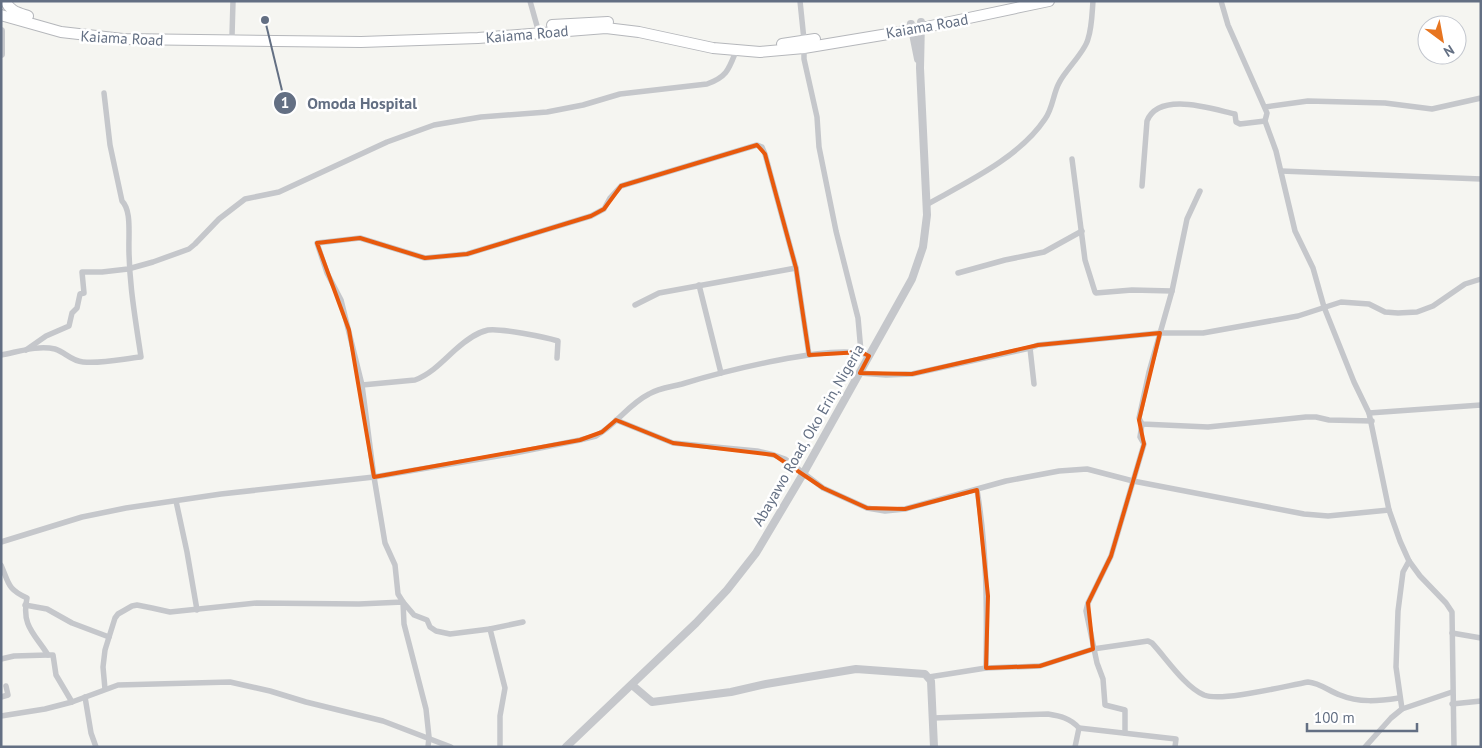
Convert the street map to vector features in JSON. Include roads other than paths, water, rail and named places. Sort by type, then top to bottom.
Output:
[{"type":"highway","points":[[1,8],[5,1]]},
{"type":"highway","name":"Kaiama Road","points":[[5,1],[10,8],[17,12],[48,23],[77,29],[148,34],[329,37],[422,35],[484,32],[585,22],[610,22],[749,46],[804,44]]},
{"type":"highway","name":"Kaiama Road","points":[[916,26],[1025,1]]},
{"type":"highway","name":"Kaiama Road","points":[[1,15],[62,32],[123,39],[361,42],[478,38],[606,28],[639,32],[697,45],[736,51],[760,52],[916,26],[1049,1]]},
{"type":"street","points":[[232,36],[233,1]]},
{"type":"street","points":[[530,1],[537,26]]},
{"type":"street","points":[[800,1],[804,59],[817,117],[819,147],[836,231],[858,318],[861,352]]},
{"type":"street","points":[[926,205],[964,184],[1016,150],[1024,144],[1046,118],[1053,104],[1058,84],[1088,41],[1093,1]]},
{"type":"street","points":[[1221,1],[1228,25],[1267,113],[1265,121],[1276,151],[1296,232],[1313,268],[1324,307],[1372,421],[1390,510],[1409,561],[1452,612],[1454,747]]},
{"type":"street","name":"Abayawo Road, Oko Erin, Nigeria","points":[[566,747],[632,685],[727,590],[756,553],[803,474],[912,279],[923,247],[927,215],[920,68],[916,26]]},
{"type":"street","points":[[1,31],[1,54]]},
{"type":"street","points":[[26,350],[46,336],[69,326],[72,313],[77,308],[80,294],[84,292],[82,272],[128,269],[189,249],[218,219],[245,199],[280,192],[387,142],[434,124],[481,117],[547,112],[583,105],[620,94],[707,84],[718,81],[727,73],[736,51]]},
{"type":"street","points":[[1,355],[36,348],[56,349],[71,359],[84,362],[141,357],[128,269],[129,228],[127,206],[122,201],[110,145],[104,93]]},
{"type":"street","points":[[1264,107],[1308,101],[1385,103],[1432,109],[1481,98]]},
{"type":"street","points":[[1142,186],[1147,121],[1149,117],[1162,107],[1172,104],[1190,104],[1235,114],[1236,122],[1240,124],[1265,121]]},
{"type":"street","points":[[523,622],[490,629],[450,634],[436,631],[430,627],[427,620],[414,615],[398,594],[395,565],[385,543],[362,385],[341,300],[327,273],[317,243],[360,238],[425,258],[467,254],[592,216],[604,209],[610,198],[621,186],[757,145],[762,147],[765,154],[796,268],[809,355]]},
{"type":"street","points":[[1072,159],[1085,260],[1096,293],[1132,290],[1172,291]]},
{"type":"street","points":[[1281,171],[1481,179]]},
{"type":"street","points":[[1125,733],[1125,710],[1105,705],[1103,679],[1093,649],[1086,615],[1088,602],[1111,556],[1144,444],[1140,437],[1141,412],[1172,291],[1187,219],[1200,192]]},
{"type":"street","points":[[958,273],[1044,252],[1082,231]]},
{"type":"street","points":[[635,305],[659,293],[796,268]]},
{"type":"street","points":[[860,373],[912,374],[1038,345],[1160,333],[1203,333],[1282,319],[1341,302],[1369,304],[1385,312],[1398,314],[1417,312],[1433,306],[1465,284],[1481,279]]},
{"type":"street","points":[[699,285],[721,373]]},
{"type":"street","points":[[362,385],[415,380],[423,377],[467,339],[491,330],[558,341],[558,358]]},
{"type":"street","points":[[1030,348],[1034,384]]},
{"type":"street","points":[[1,542],[82,517],[126,508],[221,494],[374,477],[580,440],[596,436],[602,432],[638,400],[651,392],[721,373],[809,355],[861,352],[869,356]]},
{"type":"street","points":[[1369,413],[1481,405]]},
{"type":"street","points":[[1142,424],[1208,427],[1316,417],[1329,420],[1372,421]]},
{"type":"street","points":[[616,420],[672,443],[757,451],[774,455],[785,459],[823,488],[867,508],[885,511],[905,509],[1006,481],[1059,471],[1087,469],[1133,481],[1304,514],[1328,516],[1390,510]]},
{"type":"street","points":[[978,490],[983,526],[988,596],[986,668]]},
{"type":"street","points":[[176,501],[197,610]]},
{"type":"street","points":[[1402,709],[1396,667],[1398,611],[1403,572],[1409,561]]},
{"type":"street","points":[[1,565],[9,586],[17,594],[27,598],[25,605],[26,618],[30,631],[48,654]]},
{"type":"street","points":[[105,689],[103,667],[106,645],[115,618],[118,614],[132,606],[144,606],[170,612],[257,604],[403,602]]},
{"type":"street","points":[[403,602],[404,624],[426,709],[429,737],[428,747]]},
{"type":"street","points":[[25,605],[47,609],[72,622],[109,637]]},
{"type":"street","points":[[490,629],[505,688],[500,716],[500,747]]},
{"type":"street","points":[[1452,633],[1481,638]]},
{"type":"street","points":[[929,677],[986,668],[1040,666],[1093,649],[1148,641],[1152,643],[1191,686],[1205,695],[1224,698],[1308,682],[1320,684],[1339,695],[1354,700],[1399,698]]},
{"type":"street","points":[[1,659],[14,656],[54,655],[56,675],[72,702]]},
{"type":"street","points":[[632,685],[652,702],[731,692],[766,684],[856,669],[925,674],[931,681],[934,747]]},
{"type":"street","points":[[1,716],[45,709],[72,702],[118,685],[230,682],[383,720],[451,747]]},
{"type":"street","points":[[1,697],[8,695],[6,686]]},
{"type":"street","points":[[1365,747],[1391,718],[1402,709],[1452,692]]},
{"type":"street","points":[[86,697],[91,733],[96,747]]},
{"type":"street","points":[[1452,704],[1481,701]]},
{"type":"street","points":[[933,718],[1048,714],[1060,716],[1074,722],[1079,728],[1176,738],[1175,747]]},
{"type":"street","points":[[1075,747],[1079,728]]},
{"type":"place","name":"Omoda Hospital","points":[[265,20]]}]
